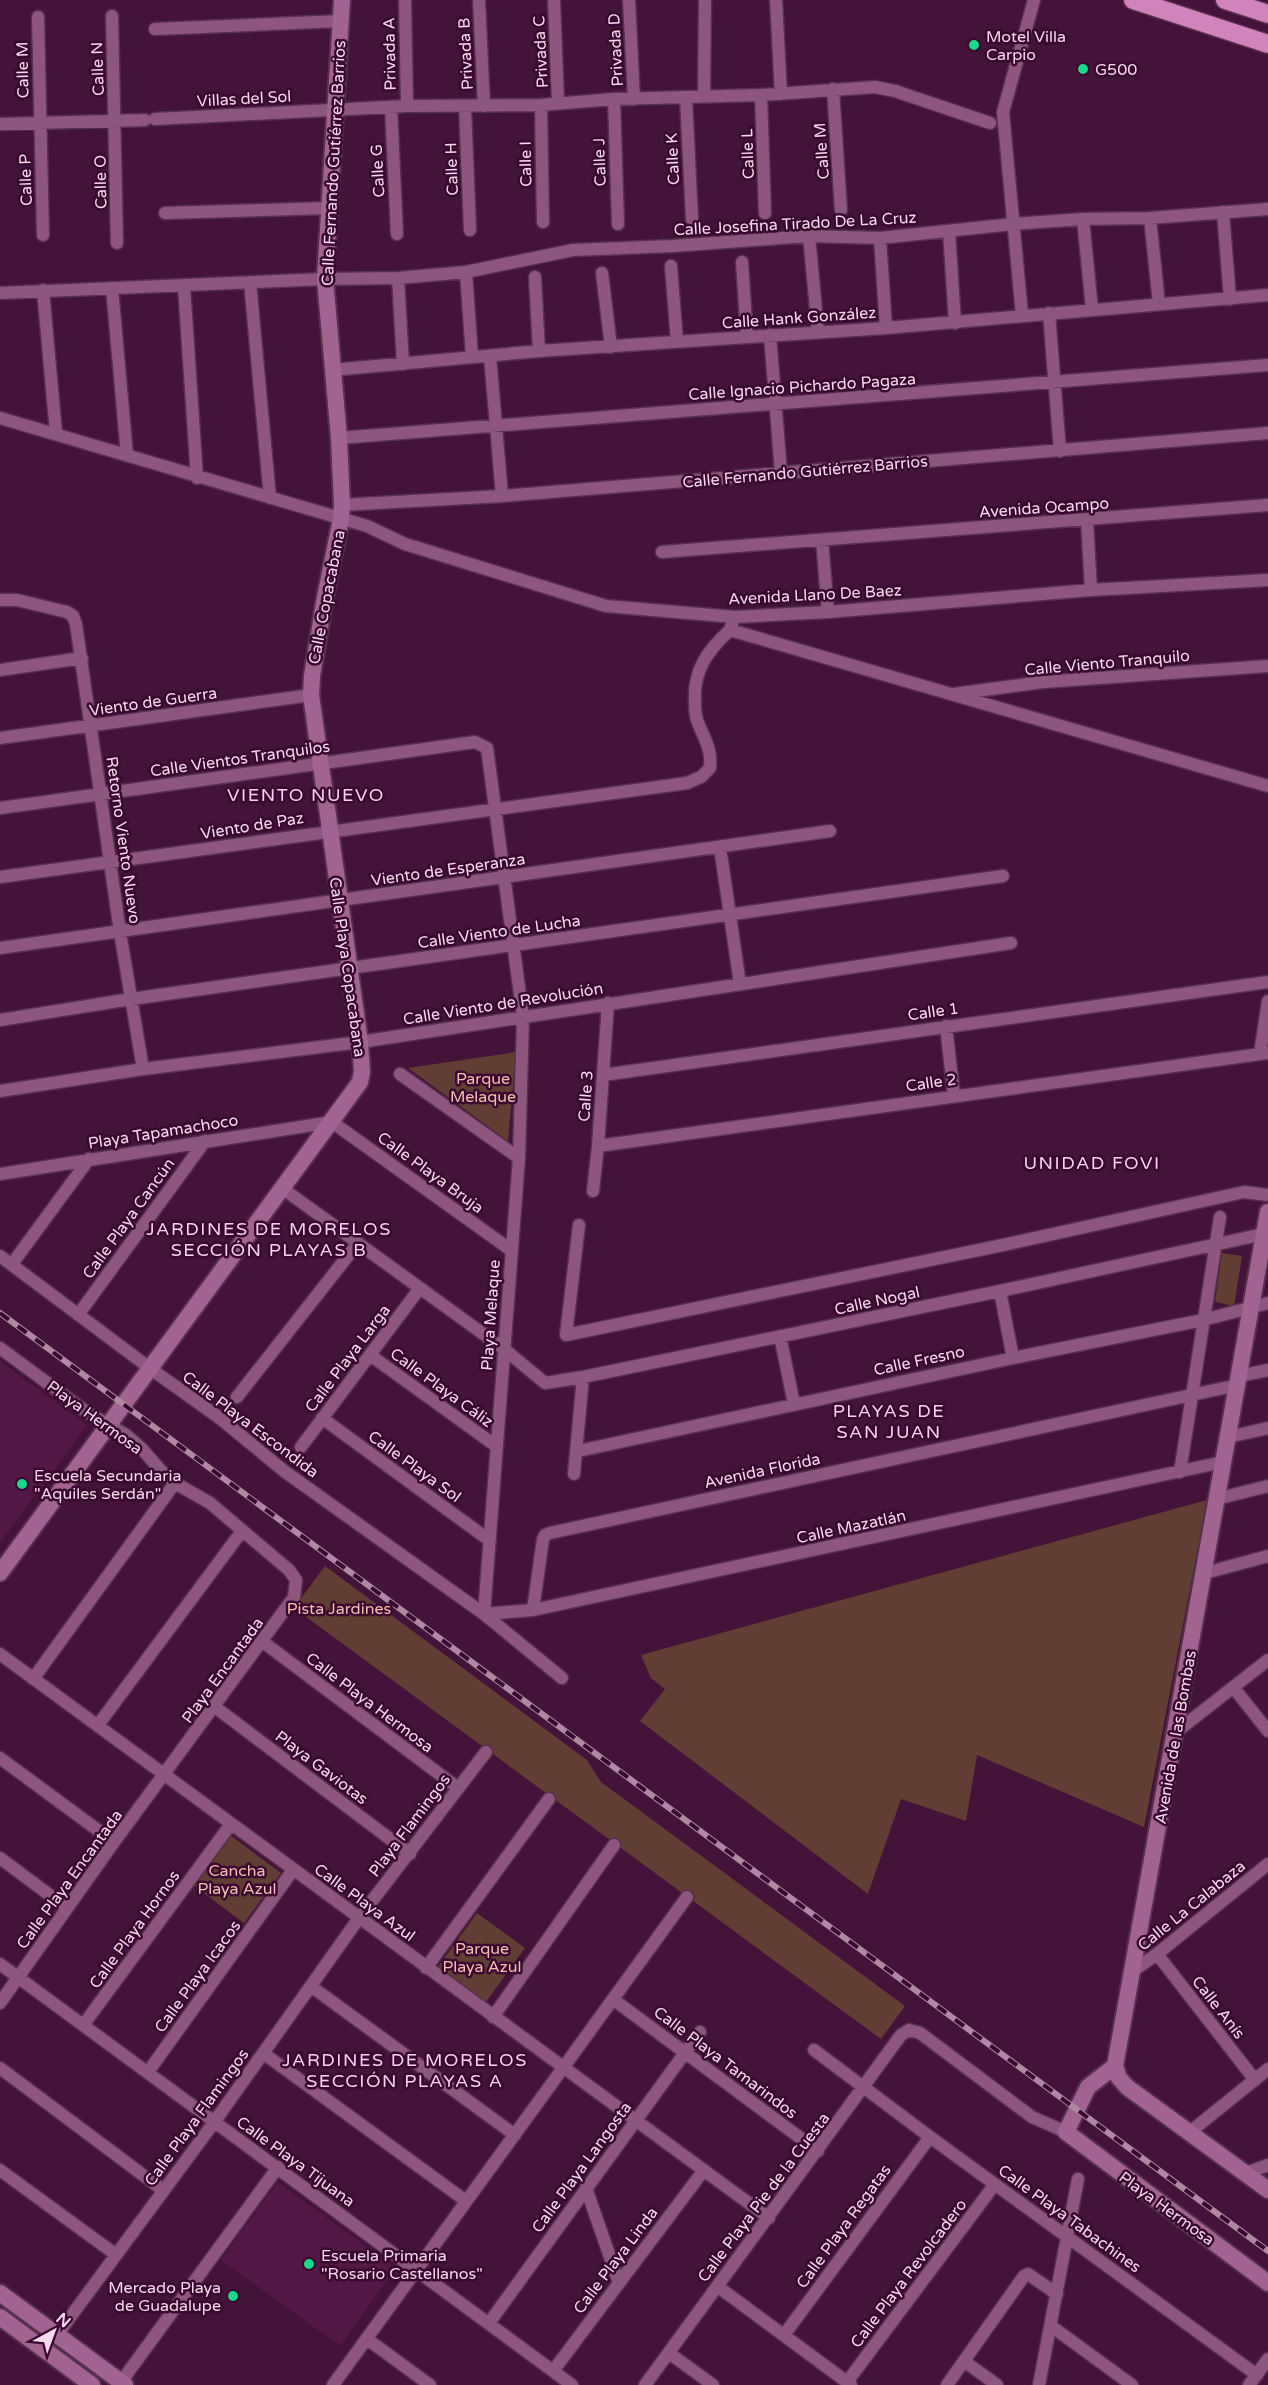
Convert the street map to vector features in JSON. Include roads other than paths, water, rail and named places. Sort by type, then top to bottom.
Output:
[{"type":"highway","points":[[1133,0],[1268,44]]},
{"type":"highway","points":[[1225,0],[1268,14]]},
{"type":"street","name":"Calle Fernando Gutiérrez Barrios","points":[[342,0],[326,279],[339,438],[341,512],[502,496],[1268,433]]},
{"type":"street","name":"Privada A","points":[[405,0],[407,106]]},
{"type":"street","name":"Privada B","points":[[479,0],[484,106]]},
{"type":"street","name":"Privada C","points":[[554,0],[558,102]]},
{"type":"street","name":"Privada D","points":[[629,0],[634,99]]},
{"type":"street","points":[[704,96],[705,0]]},
{"type":"street","points":[[776,0],[781,94]]},
{"type":"street","points":[[1022,315],[1003,112],[1034,0]]},
{"type":"street","name":"Calle N","points":[[112,16],[116,120]]},
{"type":"street","name":"Calle M","points":[[38,17],[40,123]]},
{"type":"street","points":[[155,29],[340,21]]},
{"type":"street","name":"Villas del Sol","points":[[0,124],[407,106],[541,105],[558,102],[761,95],[875,87],[990,123]]},
{"type":"street","name":"Calle M","points":[[833,89],[841,210]]},
{"type":"street","name":"Calle L","points":[[761,95],[765,213]]},
{"type":"street","name":"Calle K","points":[[686,98],[692,219]]},
{"type":"street","name":"Calle J","points":[[614,99],[618,224]]},
{"type":"street","name":"Calle I","points":[[541,105],[543,222]]},
{"type":"street","name":"Calle H","points":[[465,106],[470,230]]},
{"type":"street","name":"Calle G","points":[[391,107],[397,234]]},
{"type":"street","name":"Calle O","points":[[116,120],[117,243]]},
{"type":"street","name":"Calle P","points":[[40,123],[43,235]]},
{"type":"street","points":[[165,213],[329,208]]},
{"type":"street","name":"Calle Josefina Tirado De La Cruz","points":[[0,293],[398,278],[466,272],[573,250],[673,246],[809,236],[880,238],[1012,224],[1083,219],[1150,218],[1268,209]]},
{"type":"street","points":[[1222,212],[1230,298]]},
{"type":"street","points":[[1150,218],[1159,304]]},
{"type":"street","points":[[1083,219],[1092,309]]},
{"type":"street","points":[[949,231],[955,322]]},
{"type":"street","points":[[809,236],[818,331]]},
{"type":"street","points":[[880,238],[886,328]]},
{"type":"street","points":[[742,262],[747,337]]},
{"type":"street","points":[[671,266],[677,341]]},
{"type":"street","points":[[466,272],[472,357]]},
{"type":"street","points":[[602,273],[610,347]]},
{"type":"street","points":[[534,277],[539,351]]},
{"type":"street","points":[[398,278],[403,364]]},
{"type":"street","points":[[250,282],[270,498]]},
{"type":"street","points":[[184,286],[197,478]]},
{"type":"street","points":[[112,288],[127,455]]},
{"type":"street","points":[[43,290],[56,433]]},
{"type":"street","name":"Calle Hank González","points":[[332,370],[539,351],[886,328],[1268,295]]},
{"type":"street","points":[[1049,314],[1060,451]]},
{"type":"street","points":[[770,335],[781,473]]},
{"type":"street","points":[[490,356],[502,496]]},
{"type":"street","name":"Calle Ignacio Pichardo Pagaza","points":[[339,438],[1268,366]]},
{"type":"street","name":"Avenida Llano De Baez","points":[[0,418],[56,433],[197,478],[270,498],[341,512],[405,544],[606,606],[735,617],[828,612],[1091,590],[1268,580]]},
{"type":"street","name":"Avenida Ocampo","points":[[662,552],[1268,506]]},
{"type":"street","name":"Calle Copacabana","points":[[312,676],[341,512]]},
{"type":"street","points":[[1087,520],[1091,590]]},
{"type":"street","points":[[822,540],[828,612]]},
{"type":"street","name":"Retorno Viento Nuevo","points":[[0,600],[17,600],[67,612],[73,616],[82,658],[120,932],[143,1069]]},
{"type":"street","points":[[735,617],[730,630],[1268,786]]},
{"type":"street","name":"Viento de Paz","points":[[0,877],[330,830],[687,783],[701,777],[710,768],[712,754],[696,716],[694,690],[700,664],[713,645],[730,630]]},
{"type":"street","points":[[0,670],[82,658]]},
{"type":"street","name":"Calle Viento Tranquilo","points":[[950,695],[1043,682],[1268,666]]},
{"type":"street","name":"Calle Playa Copacabana","points":[[0,1573],[360,1082],[362,1072],[360,1041],[319,763],[311,695],[312,676]]},
{"type":"street","name":"Viento de Guerra","points":[[0,738],[311,695]]},
{"type":"street","name":"Calle Vientos Tranquilos","points":[[0,808],[475,742],[483,745]]},
{"type":"street","name":"Playa Melaque","points":[[483,745],[489,753],[494,808],[523,1017],[519,1158],[484,1614]]},
{"type":"street","name":"Viento de Esperanza","points":[[0,948],[830,831]]},
{"type":"street","points":[[720,846],[740,984]]},
{"type":"street","name":"Calle Viento de Lucha","points":[[0,1020],[131,999],[1003,876]]},
{"type":"street","name":"Calle Viento de Revolución","points":[[0,1091],[143,1069],[360,1041],[1011,943]]},
{"type":"street","name":"Calle 1","points":[[603,1075],[1268,982]]},
{"type":"street","points":[[1264,1054],[1268,1001]]},
{"type":"street","name":"Calle 3","points":[[593,1191],[608,1004]]},
{"type":"street","points":[[946,1026],[954,1096]]},
{"type":"street","name":"Calle 2","points":[[598,1146],[1264,1054]]},
{"type":"street","points":[[400,1074],[519,1158]]},
{"type":"street","name":"Playa Tapamachoco","points":[[0,1174],[332,1122]]},
{"type":"street","name":"Calle Playa Bruja","points":[[332,1122],[511,1250]]},
{"type":"street","name":"Calle Playa Cancún","points":[[78,1315],[205,1141]]},
{"type":"street","points":[[12,1264],[88,1159]]},
{"type":"street","name":"Calle Nogal","points":[[282,1188],[504,1349],[545,1383],[1000,1292],[1266,1233]]},
{"type":"street","points":[[579,1225],[566,1335],[1003,1245],[1244,1192],[1268,1195]]},
{"type":"street","name":"Avenida de las Bombas","points":[[1114,2066],[1205,1573],[1216,1499],[1268,1212]]},
{"type":"street","points":[[1180,1472],[1220,1216]]},
{"type":"street","points":[[237,1397],[358,1243]]},
{"type":"street","name":"Calle Playa Escondida","points":[[0,1256],[221,1419],[284,1471],[484,1614],[562,1678]]},
{"type":"street","name":"Calle Playa Larga","points":[[301,1447],[420,1288]]},
{"type":"street","points":[[1000,1292],[1013,1358]]},
{"type":"street","name":"Calle Fresno","points":[[578,1451],[1203,1320],[1268,1303]]},
{"type":"street","points":[[780,1336],[794,1404]]},
{"type":"street","name":"Playa Hermosa","points":[[0,1348],[88,1413],[110,1425],[142,1449],[163,1473],[175,1483],[210,1503],[289,1570],[296,1580]]},
{"type":"street","name":"Calle Playa Cáliz","points":[[370,1355],[496,1446]]},
{"type":"street","name":"Avenida Florida","points":[[533,1610],[543,1539],[550,1533],[1191,1394],[1268,1370]]},
{"type":"street","points":[[574,1474],[584,1377]]},
{"type":"street","name":"Calle Playa Sol","points":[[322,1418],[489,1540]]},
{"type":"street","points":[[1228,1437],[1268,1428]]},
{"type":"street","name":"Calle Mazatlán","points":[[484,1614],[533,1610],[1223,1462]]},
{"type":"street","points":[[33,1678],[175,1483]]},
{"type":"street","points":[[1216,1499],[1268,1486]]},
{"type":"street","points":[[98,1725],[242,1531]]},
{"type":"street","points":[[1205,1573],[1268,1556]]},
{"type":"street","name":"Playa Encantada","points":[[165,1775],[294,1597],[296,1580]]},
{"type":"street","name":"Calle Playa Hermosa","points":[[262,1642],[458,1788]]},
{"type":"street","name":"Calle Playa Azul","points":[[0,1654],[769,2218]]},
{"type":"street","points":[[1176,1732],[1268,1660]]},
{"type":"street","points":[[1233,1687],[1268,1731]]},
{"type":"street","name":"Playa Gaviotas","points":[[215,1707],[411,1854]]},
{"type":"street","name":"Playa Flamingos","points":[[360,1918],[411,1854],[486,1752]]},
{"type":"street","points":[[0,1758],[114,1842]]},
{"type":"street","name":"Calle Playa Encantada","points":[[0,2003],[114,1842],[165,1775]]},
{"type":"street","points":[[426,1968],[549,1799]]},
{"type":"street","name":"Calle Playa Hornos","points":[[84,2024],[231,1824]]},
{"type":"street","points":[[493,2016],[614,1845]]},
{"type":"street","points":[[0,1858],[67,1908]]},
{"type":"street","name":"Calle La Calabaza","points":[[1133,1971],[1268,1864]]},
{"type":"street","name":"Calle Playa Icacos","points":[[148,2072],[293,1870]]},
{"type":"street","points":[[333,2385],[687,1897]]},
{"type":"street","name":"Calle Playa Flamingos","points":[[57,2335],[215,2121],[360,1918]]},
{"type":"street","name":"Calle Anís","points":[[1157,1954],[1255,2080]]},
{"type":"street","name":"Calle Playa Tijuana","points":[[0,1964],[572,2385]]},
{"type":"street","points":[[312,1987],[515,2135]]},
{"type":"street","name":"Calle Playa Tamarindos","points":[[614,2000],[818,2151]]},
{"type":"street","name":"Playa Hermosa","points":[[909,2031],[920,2033],[1032,2117],[1066,2132],[1268,2283]]},
{"type":"street","name":"Calle Playa Pie de la Cuesta","points":[[645,2385],[901,2035],[909,2031]]},
{"type":"street","name":"Calle Playa Langosta","points":[[489,2323],[700,2032]]},
{"type":"street","name":"Calle Playa Tabachines","points":[[814,2050],[1067,2235],[1253,2380]]},
{"type":"street","points":[[263,2053],[466,2201]]},
{"type":"street","points":[[1066,2132],[1088,2087],[1114,2066],[1119,2078],[1127,2087],[1268,2190]]},
{"type":"street","points":[[0,2068],[163,2190]]},
{"type":"street","points":[[1190,2132],[1268,2069]]},
{"type":"street","name":"Calle Playa Regatas","points":[[784,2334],[930,2137]]},
{"type":"street","points":[[1246,2173],[1268,2165]]},
{"type":"street","points":[[0,2293],[123,2383],[278,2167]]},
{"type":"street","points":[[0,2170],[115,2254]]},
{"type":"street","name":"Calle Playa Linda","points":[[553,2371],[704,2170]]},
{"type":"street","points":[[1039,2385],[1078,2179]]},
{"type":"street","name":"Calle Playa Revolcadero","points":[[849,2384],[995,2184]]},
{"type":"street","points":[[586,2187],[619,2283]]},
{"type":"street","points":[[947,2385],[1024,2277],[1028,2274],[1033,2275],[1057,2294]]},
{"type":"street","points":[[717,2286],[849,2384]]},
{"type":"street","points":[[0,2317],[92,2385]]},
{"type":"street","points":[[1051,2326],[1132,2385]]},
{"type":"street","points":[[367,2339],[430,2385]]},
{"type":"street","points":[[669,2353],[713,2385]]},
{"type":"street","points":[[70,2369],[83,2355]]},
{"type":"street","points":[[1253,2380],[1268,2359]]},
{"type":"street","points":[[964,2361],[997,2385]]},
{"type":"railway","points":[[0,1313],[1268,2251]]},
{"type":"place","name":"Motel Villa Carpio","points":[[974,45]]},
{"type":"place","name":"G500","points":[[1083,69]]},
{"type":"place","name":"Escuela Secundaria \"Aquiles Serdán\"","points":[[22,1484]]},
{"type":"place","name":"Escuela Primaria \"Rosario Castellanos\"","points":[[309,2264]]},
{"type":"place","name":"Mercado Playa de Guadalupe","points":[[233,2296]]},
{"type":"district","name":"VIENTO NUEVO","points":[[306,795]]},
{"type":"district","name":"UNIDAD FOVI","points":[[1092,1163]]},
{"type":"district","name":"JARDINES DE MORELOS SECCIÓN PLAYAS B","points":[[269,1239]]},
{"type":"district","name":"PLAYAS DE SAN JUAN","points":[[889,1421]]},
{"type":"district","name":"JARDINES DE MORELOS SECCIÓN PLAYAS A","points":[[405,2070]]},
{"type":"park label","name":"Parque Melaque","points":[[483,1087]]},
{"type":"park label","name":"Pista Jardines","points":[[339,1608]]},
{"type":"park label","name":"Cancha Playa Azul","points":[[237,1879]]},
{"type":"park label","name":"Parque Playa Azul","points":[[482,1957]]}]
